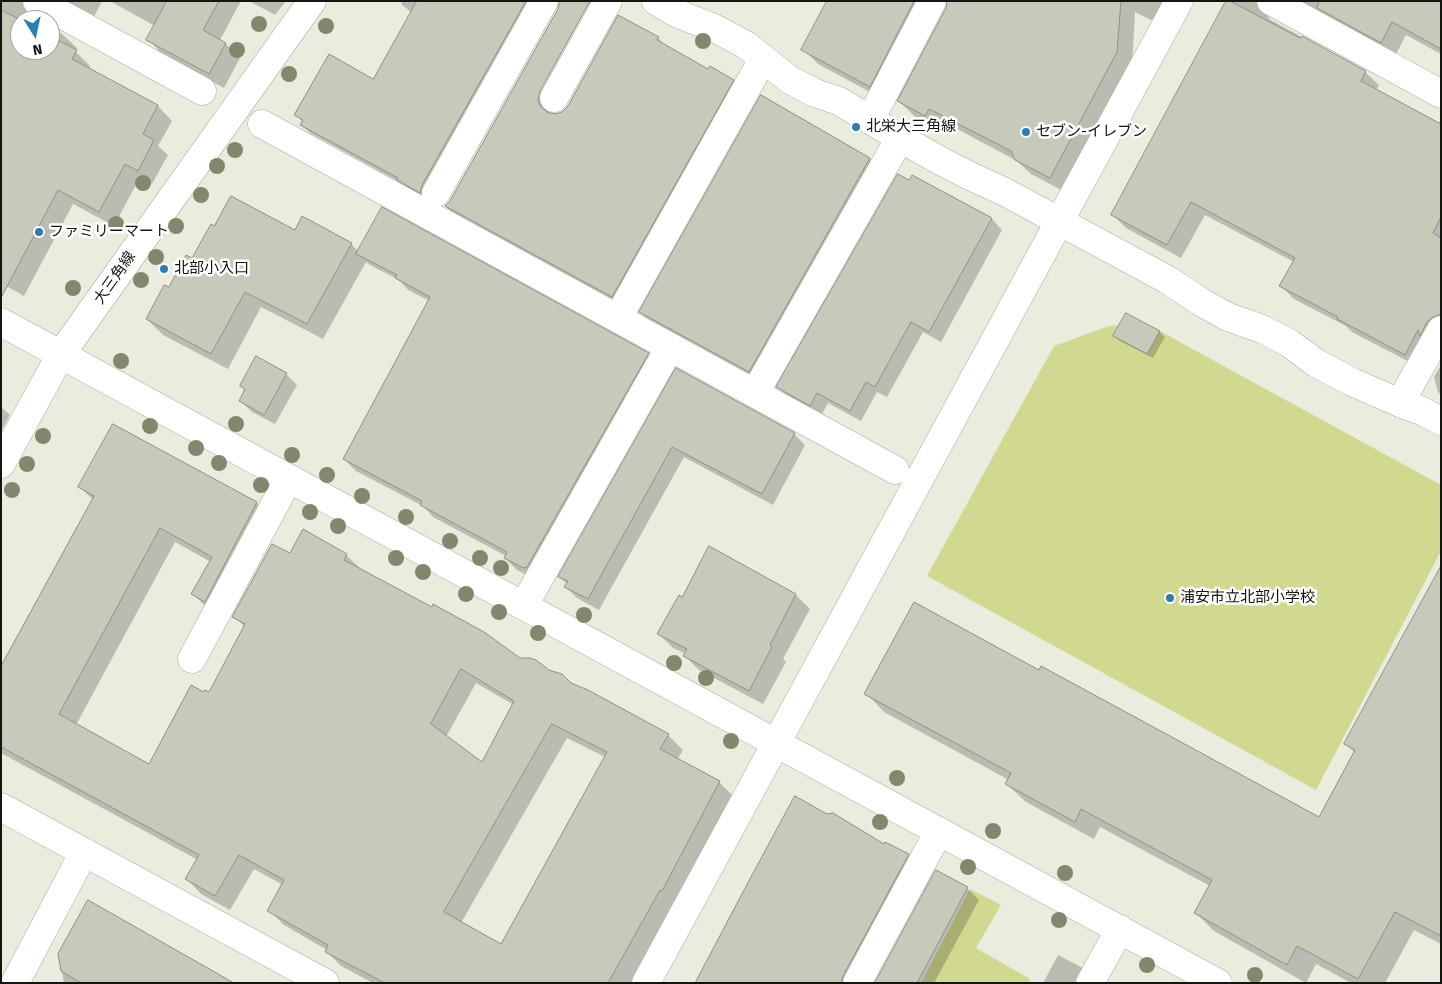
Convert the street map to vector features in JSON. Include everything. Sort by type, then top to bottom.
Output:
[{"type":"street","points":[[36,1],[202,91]]},
{"type":"street","name":"大三角線","points":[[1,464],[61,354],[312,1]]},
{"type":"street","points":[[436,193],[544,1]]},
{"type":"street","points":[[554,98],[608,1]]},
{"type":"street","points":[[656,1],[676,13],[714,28],[746,45],[790,80],[839,102],[970,176],[1003,191],[1168,280],[1228,317],[1262,329],[1289,343],[1316,363],[1352,382],[1400,404],[1422,410],[1441,421]]},
{"type":"street","points":[[870,120],[932,1]]},
{"type":"street","points":[[646,983],[1179,1]]},
{"type":"street","points":[[1270,1],[1441,94]]},
{"type":"street","points":[[618,318],[763,59]]},
{"type":"street","points":[[262,124],[895,470]]},
{"type":"street","points":[[755,393],[900,138]]},
{"type":"street","points":[[1,322],[1218,983]]},
{"type":"street","points":[[1400,404],[1441,330]]},
{"type":"street","points":[[524,606],[670,347]]},
{"type":"street","points":[[192,660],[289,478]]},
{"type":"street","points":[[1,807],[325,983]]},
{"type":"street","points":[[857,983],[939,831]]},
{"type":"street","points":[[15,983],[84,852]]},
{"type":"street","points":[[1090,983],[1120,929]]},
{"type":"green space","points":[[1145,323],[1441,485],[1441,551],[1316,790],[927,576],[1054,346],[1109,326]]},
{"type":"green space","points":[[970,889],[1001,905],[976,948],[1030,979],[1028,983],[921,983]]},
{"type":"building","points":[[167,1],[219,1],[203,30],[226,43],[209,74],[146,40]]},
{"type":"building","points":[[417,1],[526,1],[422,185],[420,193],[397,180],[398,178],[300,125],[303,120],[294,115],[329,54],[373,79]]},
{"type":"building","points":[[560,1],[590,1],[540,91],[538,99],[540,106],[547,112],[555,114],[562,112],[568,106],[618,15],[659,37],[657,40],[708,69],[710,66],[734,80],[612,297],[445,206],[450,201],[558,9]]},
{"type":"building","points":[[827,1],[914,1],[870,87],[801,50]]},
{"type":"building","points":[[947,1],[1121,1],[1117,52],[1050,178],[1015,160],[1011,151],[929,109],[925,116],[897,101],[946,8]]},
{"type":"building","points":[[1226,1],[1230,1],[1300,38],[1302,36],[1366,71],[1361,81],[1441,124],[1441,217],[1433,233],[1441,238],[1441,314],[1427,322],[1420,336],[1418,330],[1405,355],[1279,286],[1295,258],[1191,202],[1167,245],[1111,215]]},
{"type":"building","points":[[1320,1],[1441,1],[1441,49],[1392,22],[1381,43],[1317,8]]},
{"type":"building","points":[[1,10],[10,14],[10,60],[60,60],[60,41],[77,50],[72,59],[158,105],[143,134],[154,140],[138,171],[125,164],[99,212],[58,190],[1,298]]},
{"type":"building","points":[[761,95],[870,158],[749,372],[639,312]]},
{"type":"building","points":[[898,174],[909,180],[912,175],[992,218],[929,332],[911,322],[875,387],[866,382],[850,411],[817,393],[810,406],[776,387]]},
{"type":"building","points":[[231,196],[295,230],[302,216],[352,243],[307,324],[245,292],[211,354],[146,319],[164,285],[169,287],[186,255],[192,258],[211,224],[214,226]]},
{"type":"building","points":[[382,207],[649,353],[527,567],[523,568],[504,558],[507,552],[420,505],[422,501],[343,459],[430,297],[395,278],[397,275],[356,254]]},
{"type":"building","points":[[1126,313],[1160,331],[1147,354],[1113,336]]},
{"type":"building","points":[[256,356],[287,373],[264,415],[239,401],[245,389],[240,386]]},
{"type":"building","points":[[676,368],[795,433],[762,494],[672,447],[588,599],[564,587],[568,581],[558,577]]},
{"type":"building","points":[[113,424],[257,502],[205,602],[191,594],[212,557],[160,528],[59,714],[149,764],[191,685],[204,692],[205,690],[209,692],[245,624],[232,617],[272,544],[290,553],[303,529],[347,554],[344,560],[432,607],[433,604],[484,632],[520,658],[536,660],[549,670],[562,674],[571,683],[588,690],[669,734],[660,749],[720,781],[662,891],[660,890],[608,983],[385,983],[325,952],[328,945],[267,911],[284,880],[239,855],[215,896],[185,879],[199,855],[1,747],[1,666],[94,496],[78,487]],"holes":[[[461,669],[514,701],[482,762],[431,724]],[[552,724],[607,752],[501,944],[444,912]]]},
{"type":"building","points":[[709,546],[796,594],[770,645],[772,647],[749,691],[683,656],[687,649],[657,634],[679,595],[682,597]]},
{"type":"building","points":[[1441,566],[1441,936],[1395,912],[1358,979],[1297,946],[1287,965],[1194,913],[1212,880],[1081,809],[1075,822],[1005,784],[1011,773],[864,694],[914,602],[1039,670],[1041,666],[1319,817],[1355,750],[1344,744]]},
{"type":"building","points":[[795,796],[827,814],[833,813],[884,844],[885,842],[909,854],[841,983],[695,983],[744,890]]},
{"type":"building","points":[[936,870],[968,887],[917,983],[875,983]]},
{"type":"building","points":[[88,900],[234,983],[81,983],[61,971],[58,954]]},
{"type":"place","name":"北栄大三角線","points":[[856,127]]},
{"type":"place","name":"セブン-イレブン","points":[[1026,132]]},
{"type":"place","name":"ファミリーマート","points":[[39,232]]},
{"type":"place","name":"北部小入口","points":[[164,269]]},
{"type":"place","name":"浦安市立北部小学校","points":[[1170,598]]}]
